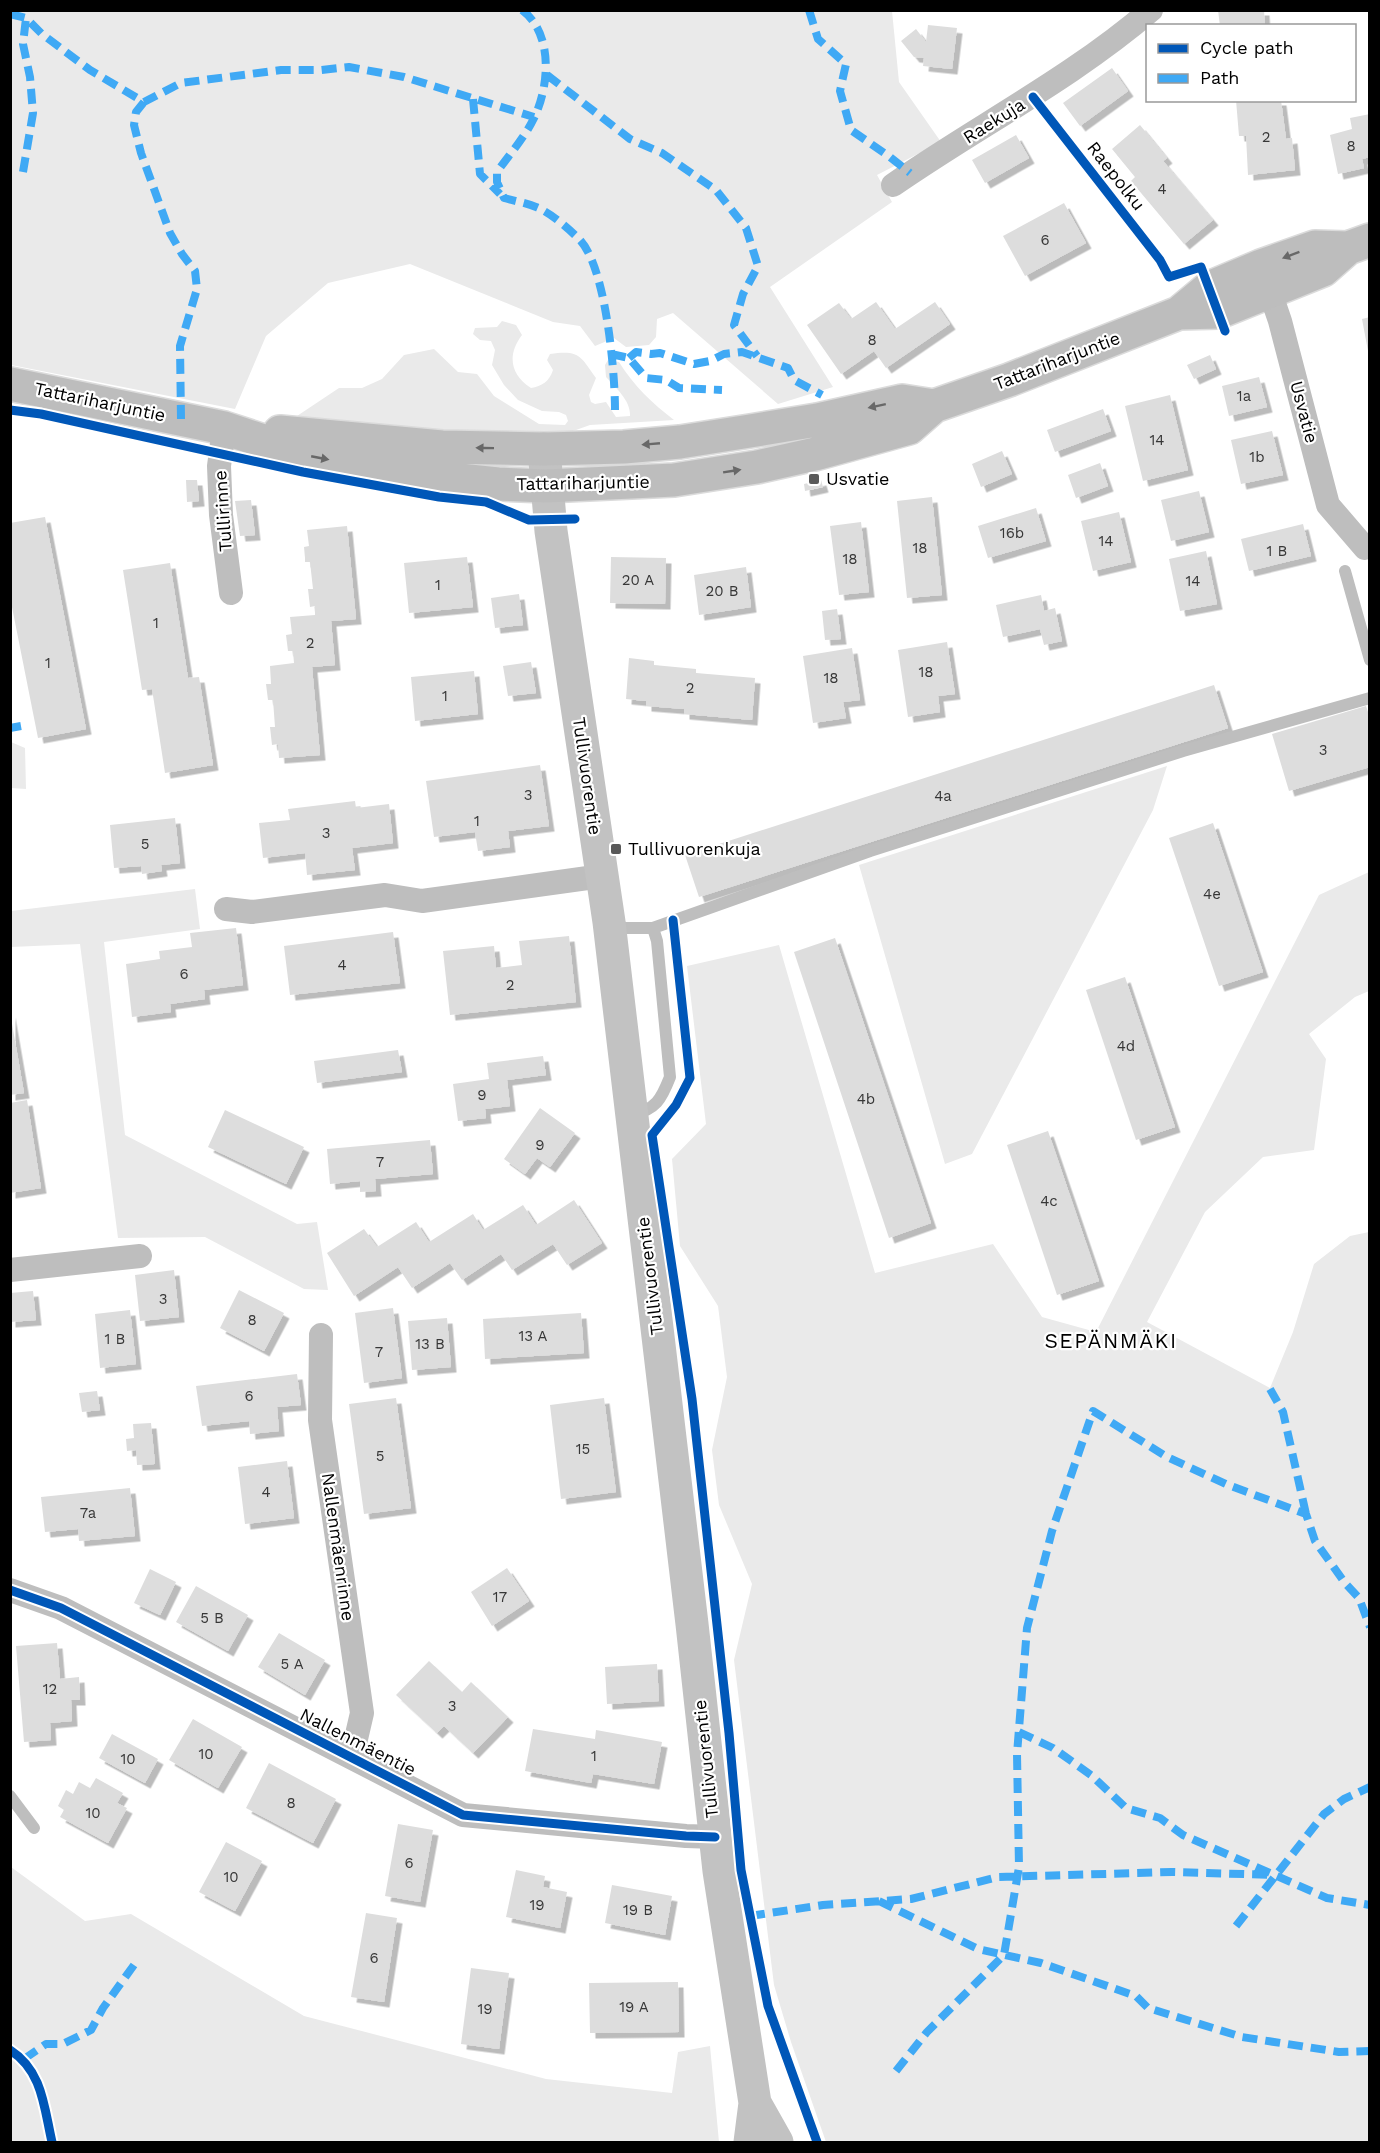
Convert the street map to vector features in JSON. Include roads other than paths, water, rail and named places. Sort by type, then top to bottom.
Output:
[{"type":"main road","name":"Tattariharjuntie","points":[[10,384],[224,428],[309,456],[402,474],[498,484],[546,486],[674,480],[757,467],[816,454],[909,428],[934,406],[1019,376],[1179,313],[1209,288],[1265,279],[1315,247],[1359,244]]},
{"type":"main road","name":"Tattariharjuntie","points":[[224,428],[314,434],[442,447],[544,449],[624,447],[680,442],[817,420],[902,401],[934,406]]},
{"type":"main road","name":"Tullivuorentie","points":[[544,449],[546,486],[609,922],[715,1837],[755,2103],[750,2142]]},
{"type":"main road","name":"Tullivuorentie","points":[[755,2103],[777,2142]]},
{"type":"street","name":"Raekuja","points":[[893,185],[1033,97],[1129,29],[1151,10]]},
{"type":"street","name":"Usvatie","points":[[1265,279],[1280,321],[1328,505],[1365,548]]},
{"type":"street","name":"Tullirinne","points":[[224,428],[219,466],[221,515],[231,593]]},
{"type":"street","points":[[226,909],[252,912],[385,894],[422,901],[602,876]]},
{"type":"street","points":[[10,1270],[140,1256]]},
{"type":"street","name":"Nallenmäenrinne","points":[[321,1335],[320,1420],[362,1713],[352,1756]]},
{"type":"street","name":"Nallenmäentie","points":[[10,1590],[61,1608],[352,1756],[462,1815],[715,1837]]},
{"type":"lane","points":[[1345,571],[1370,660]]},
{"type":"lane","points":[[609,922],[625,928],[653,928],[870,851],[1183,750],[1370,698]]},
{"type":"lane","points":[[631,1115],[650,1110],[665,1090],[670,1077],[657,942],[653,928]]},
{"type":"lane","points":[[10,1796],[34,1828]]},
{"type":"place","name":"Usvatie","points":[[814,479]]},
{"type":"place","name":"Tullivuorenkuja","points":[[616,849]]},
{"type":"district","name":"SEPÄNMÄKI","points":[[1111,1341]]}]
